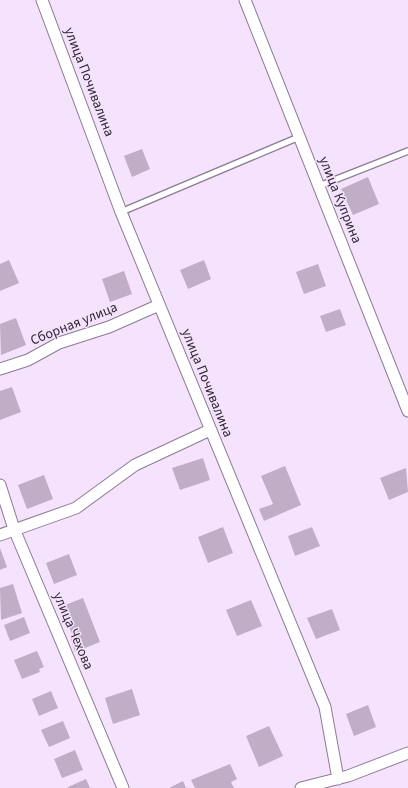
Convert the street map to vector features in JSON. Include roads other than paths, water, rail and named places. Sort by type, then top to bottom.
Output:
[{"type":"street","name":"улица Почивалина","points":[[42,0],[121,212],[325,707],[338,779]]},
{"type":"street","name":"улица Куприна","points":[[245,0],[408,411]]},
{"type":"street","name":"Сборная улица","points":[[0,369],[28,360],[59,343],[109,327],[159,305]]},
{"type":"street","points":[[0,535],[76,508],[135,465],[210,430]]},
{"type":"street","name":"улица Чехова","points":[[0,485],[14,529],[123,788]]},
{"type":"street","points":[[301,788],[338,779],[408,753]]},
{"type":"lane","points":[[121,212],[299,137]]},
{"type":"lane","points":[[319,186],[408,151]]}]
